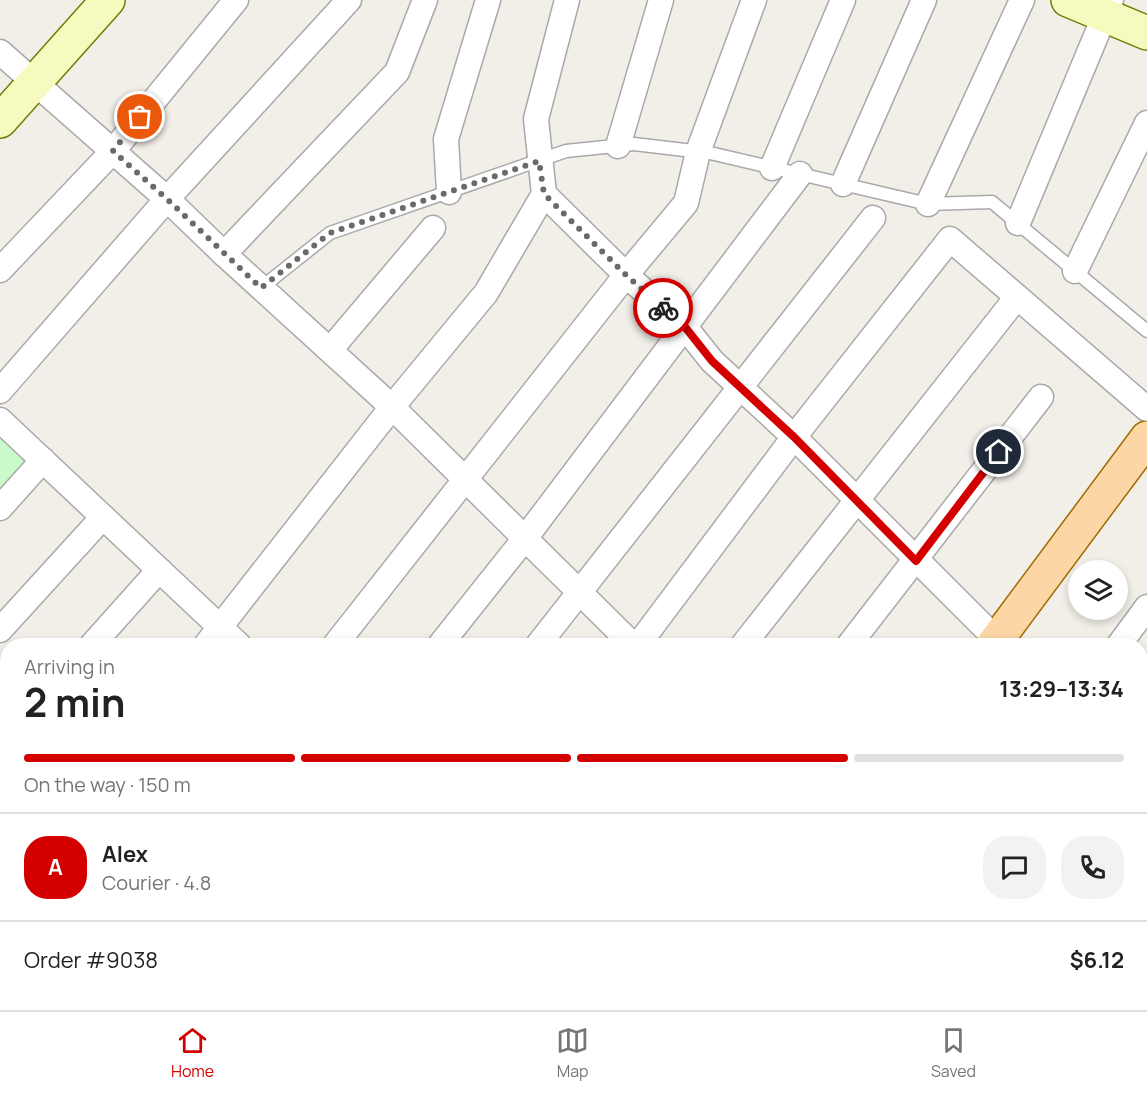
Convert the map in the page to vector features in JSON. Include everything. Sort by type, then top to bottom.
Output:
[{"type":"main road","points":[[1001,638],[1147,438]]},
{"type":"street","points":[[0,121],[108,0]]},
{"type":"street","points":[[0,270],[113,151],[236,0]]},
{"type":"street","points":[[0,391],[167,199],[349,0]]},
{"type":"street","points":[[224,254],[397,72],[425,0]]},
{"type":"street","points":[[449,192],[446,139],[488,0]]},
{"type":"street","points":[[567,0],[536,118],[544,194],[626,275],[685,327],[712,361],[794,437],[991,638]]},
{"type":"street","points":[[618,146],[661,0]]},
{"type":"street","points":[[341,638],[686,202],[698,152],[754,0]]},
{"type":"street","points":[[772,168],[843,0]]},
{"type":"street","points":[[843,184],[924,0]]},
{"type":"street","points":[[928,204],[1022,0]]},
{"type":"street","points":[[1068,0],[1107,8],[1147,33]]},
{"type":"street","points":[[1018,223],[1107,8]]},
{"type":"street","points":[[0,52],[167,199],[392,407],[626,638]]},
{"type":"street","points":[[1075,271],[1147,123]]},
{"type":"street","points":[[446,638],[526,537],[800,174]]},
{"type":"street","points":[[0,420],[159,570],[213,636],[392,407],[486,293],[544,194]]},
{"type":"street","points":[[544,638],[873,218]]},
{"type":"street","points":[[330,350],[433,228]]},
{"type":"street","points":[[643,638],[794,437],[951,239],[1147,409]]},
{"type":"street","points":[[748,638],[1017,297]]},
{"type":"street","points":[[855,638],[1041,397]]},
{"type":"street","points":[[0,508],[43,460]]},
{"type":"street","points":[[0,630],[104,517]]},
{"type":"street","points":[[98,638],[159,570]]},
{"type":"street","points":[[1124,638],[1147,608]]},
{"type":"lane","points":[[261,288],[330,233],[566,151],[634,144],[698,152],[928,204],[992,202],[1147,331]]},
{"type":"green space","points":[[0,420],[43,460],[0,508]]},
{"type":"way so far","points":[[140,117],[113,151],[261,288],[330,233],[539,161],[544,194],[663,308]]},
{"type":"route","points":[[663,308],[685,327],[712,361],[794,437],[916,561],[999,452]]}]
